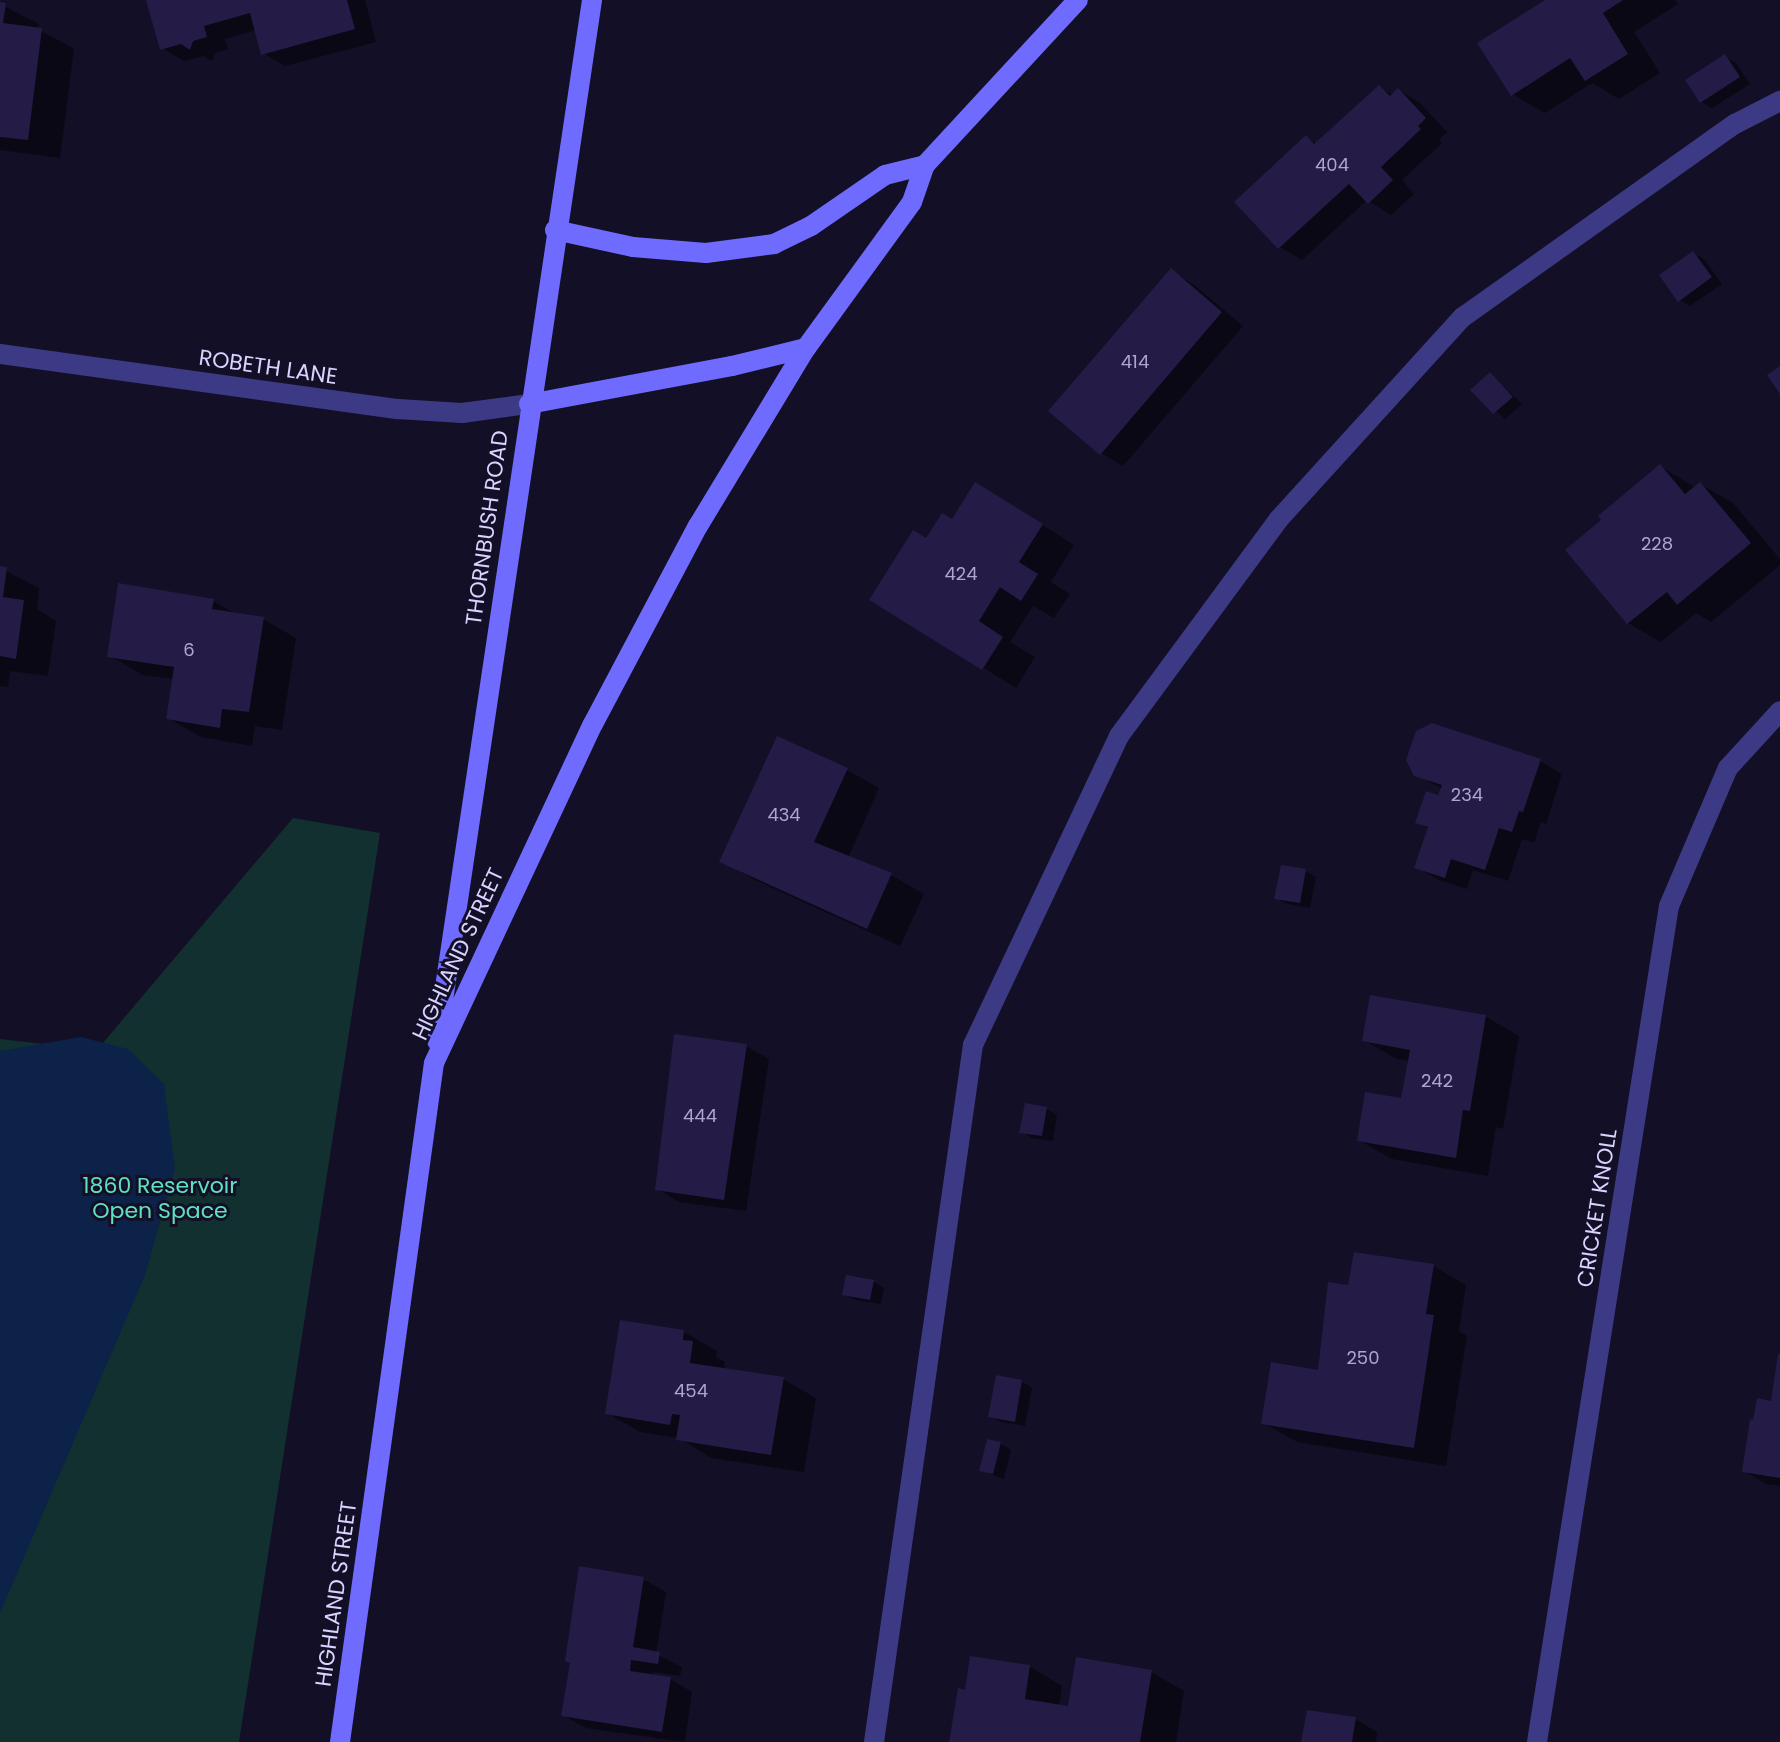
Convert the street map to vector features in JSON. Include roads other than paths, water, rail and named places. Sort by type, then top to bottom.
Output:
[{"type":"street","name":"THORNBUSH ROAD","points":[[434,1063],[529,404],[592,0]]},
{"type":"street","name":"HIGHLAND STREET","points":[[340,1742],[434,1063],[593,724],[698,526],[806,348],[912,202],[925,165],[1078,0]]},
{"type":"street","points":[[874,1742],[973,1045],[1119,736],[1278,520],[1463,317],[1735,124],[1780,101]]},
{"type":"street","points":[[555,230],[633,247],[706,253],[774,244],[811,226],[885,175],[925,165]]},
{"type":"street","points":[[529,404],[732,366],[806,348]]},
{"type":"street","name":"ROBETH LANE","points":[[0,354],[398,409],[462,413],[529,404]]},
{"type":"street","name":"CRICKET KNOLL","points":[[1537,1742],[1669,906],[1728,768],[1780,711]]},
{"type":"water","points":[[81,1037],[128,1049],[164,1084],[175,1169],[145,1275],[0,1613],[0,1051]]},
{"type":"park label","name":"1860 Reservoir Open Space","points":[[160,1198]]}]
